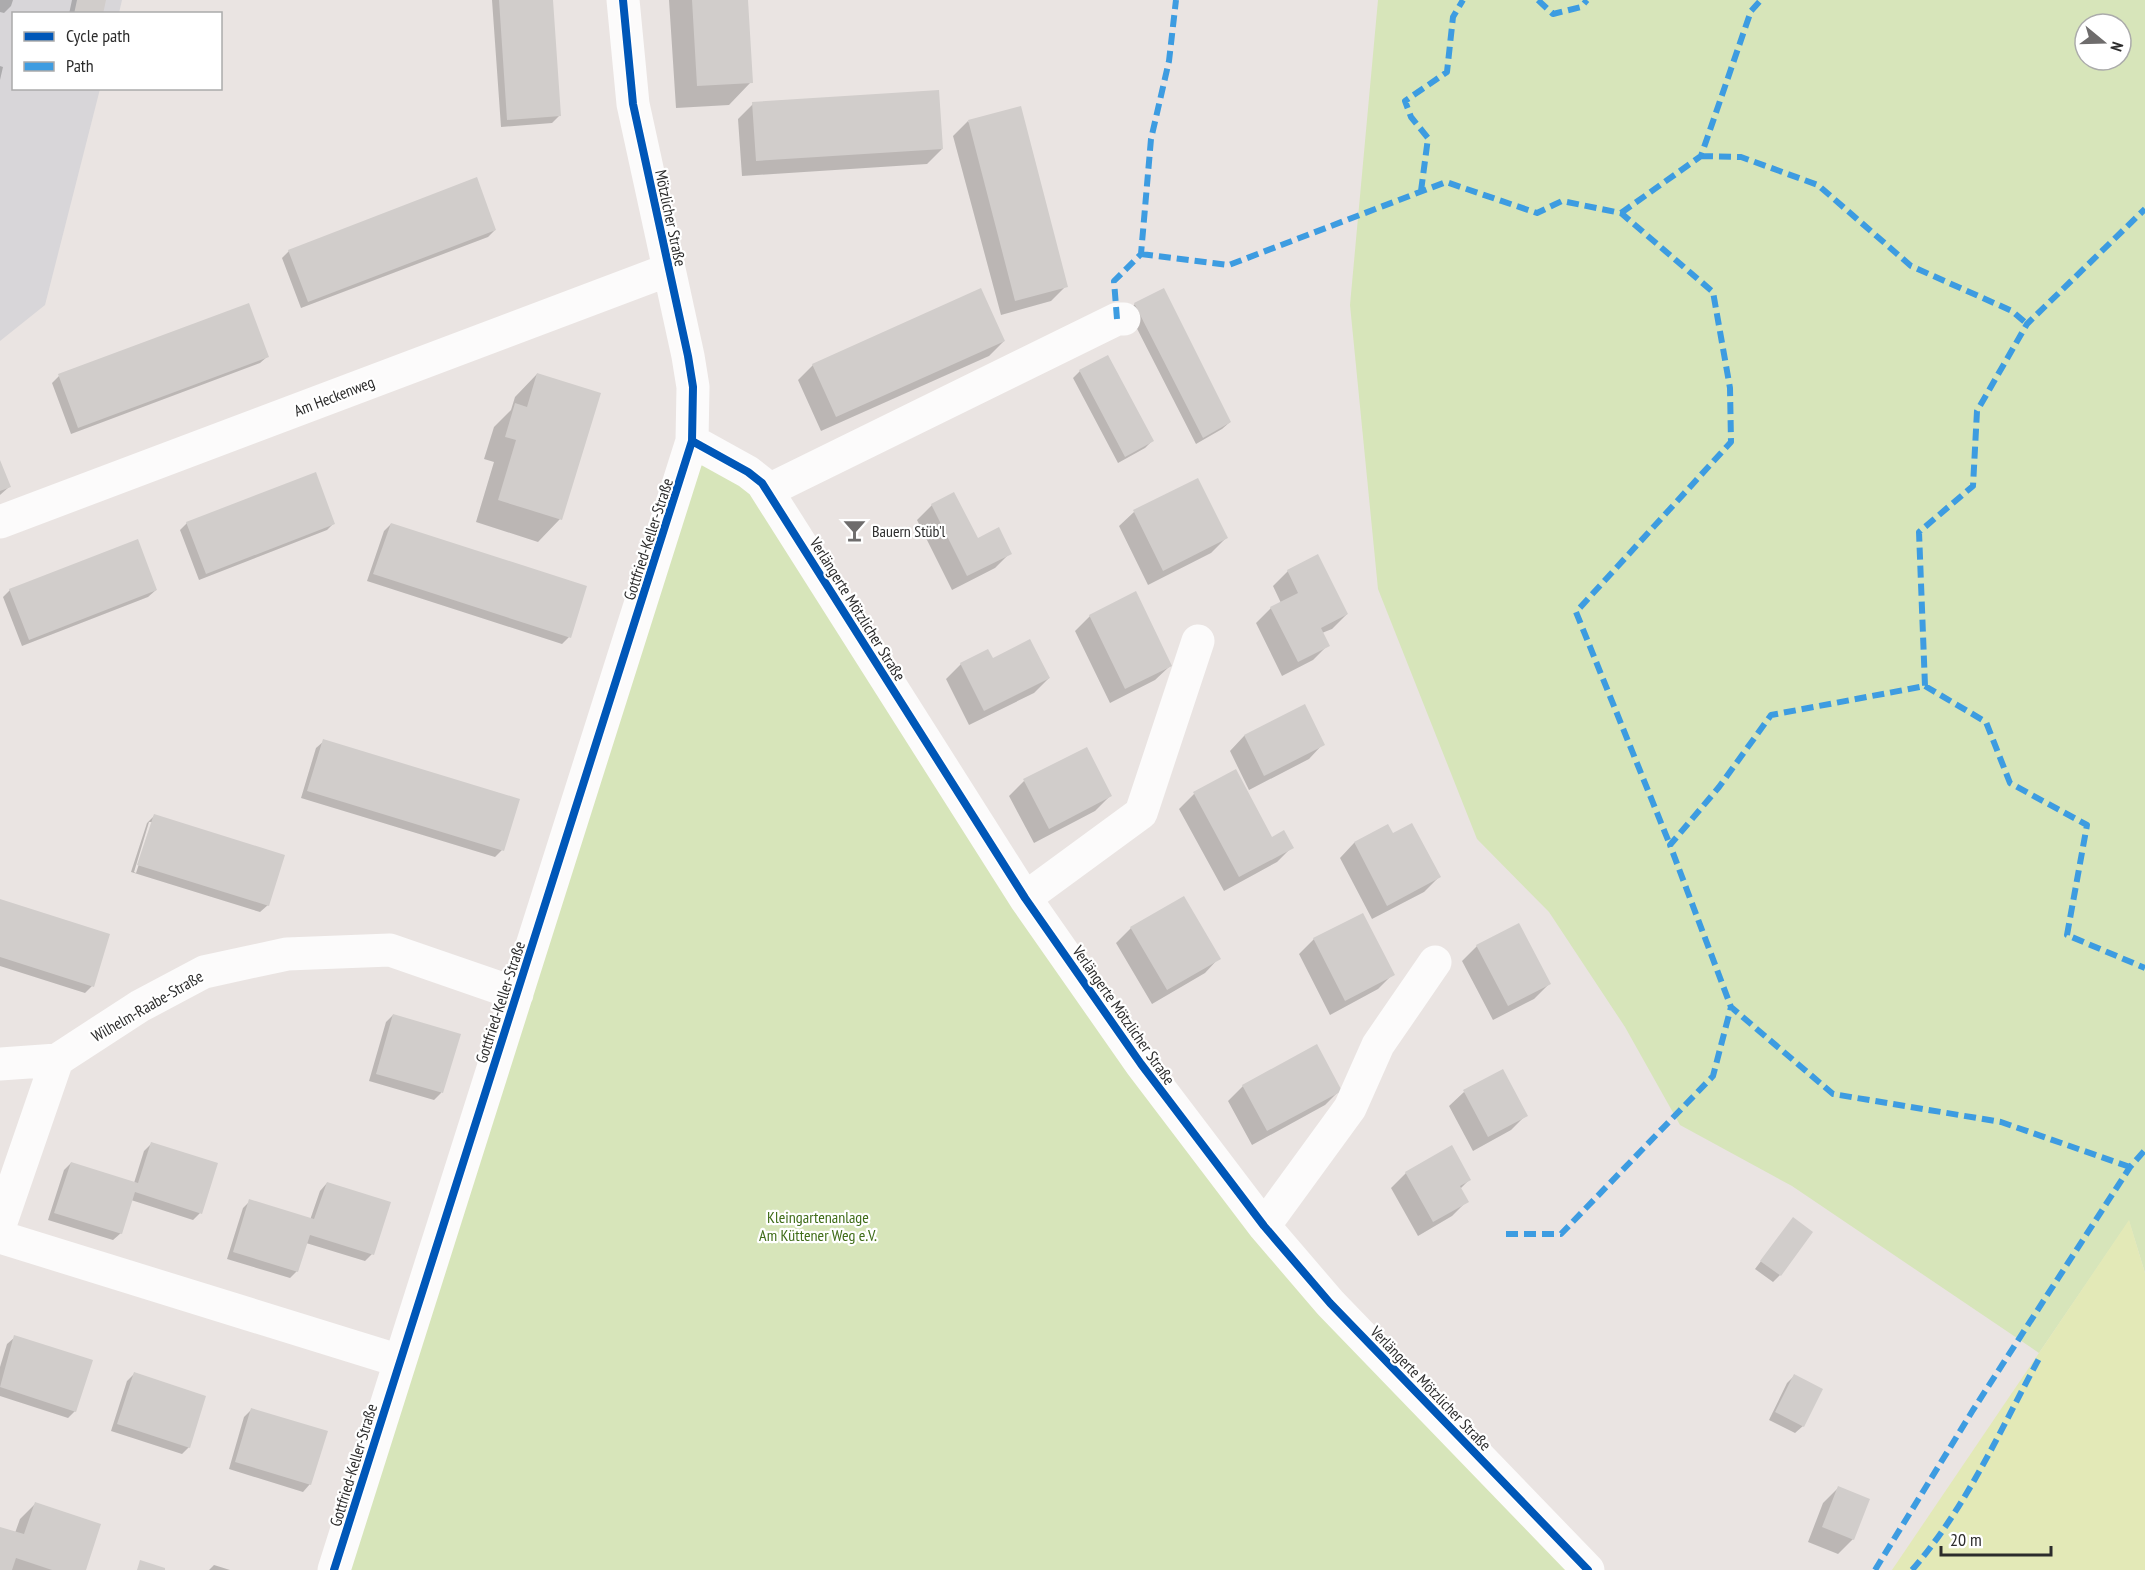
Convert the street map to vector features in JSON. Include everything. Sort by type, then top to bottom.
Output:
[{"type":"street","name":"Mötzlicher Straße","points":[[623,0],[633,104],[693,387],[692,441]]},
{"type":"street","name":"Am Heckenweg","points":[[0,522],[668,270]]},
{"type":"street","points":[[768,491],[1107,324],[1124,319]]},
{"type":"street","name":"Verlängerte Mötzlicher Straße","points":[[692,441],[748,472],[768,491],[1025,898],[1141,1064],[1264,1226],[1330,1303],[1588,1570]]},
{"type":"street","name":"Gottfried-Keller-Straße","points":[[334,1570],[692,441]]},
{"type":"street","points":[[1025,898],[1140,813],[1198,641]]},
{"type":"street","name":"Wilhelm-Raabe-Straße","points":[[57,1059],[140,1006],[204,972],[287,954],[390,951],[517,994]]},
{"type":"street","points":[[1264,1226],[1350,1108],[1378,1045],[1435,962]]},
{"type":"street","points":[[0,1064],[57,1059],[0,1225]]},
{"type":"street","points":[[0,1237],[400,1360]]},
{"type":"shaded area","points":[[0,0],[122,0],[119,12],[12,12],[12,90],[100,90],[45,305],[0,341]]},
{"type":"green space","points":[[1378,0],[2145,0],[2145,1273],[2129,1221],[2039,1353],[1792,1186],[1680,1125],[1625,1027],[1549,912],[1477,839],[1378,589],[1350,305]]},
{"type":"green space","name":"Kleingartenanlage Am Küttener Weg e.V.","points":[[701,462],[750,490],[1014,905],[1569,1570],[349,1570]]},
{"type":"green space","points":[[2129,1220],[2145,1273],[2145,1570],[1892,1570]]},
{"type":"building","points":[[77,0],[106,0],[103,12],[74,12]]},
{"type":"building","points":[[499,0],[553,0],[561,116],[507,120]]},
{"type":"building","points":[[692,0],[748,0],[753,83],[697,86]]},
{"type":"building","points":[[939,90],[943,149],[756,161],[752,102]]},
{"type":"building","points":[[1021,106],[1068,287],[1015,301],[968,120]]},
{"type":"building","points":[[477,177],[496,230],[308,302],[288,250]]},
{"type":"building","points":[[981,288],[1005,341],[836,417],[812,364]]},
{"type":"building","points":[[1164,288],[1231,422],[1203,438],[1134,303]]},
{"type":"building","points":[[249,303],[269,357],[78,428],[58,374]]},
{"type":"building","points":[[1108,355],[1154,441],[1125,457],[1079,370]]},
{"type":"building","points":[[537,373],[601,393],[562,520],[498,500],[516,440],[505,437],[515,403],[527,407]]},
{"type":"building","points":[[0,460],[11,487],[0,491]]},
{"type":"building","points":[[316,472],[335,524],[206,574],[186,522]]},
{"type":"building","points":[[1198,478],[1228,538],[1163,571],[1133,510]]},
{"type":"building","points":[[954,492],[978,538],[999,527],[1012,554],[967,576],[931,504]]},
{"type":"building","points":[[391,523],[587,586],[571,638],[373,574]]},
{"type":"building","points":[[138,539],[157,590],[29,640],[9,589]]},
{"type":"building","points":[[1318,554],[1348,614],[1321,628],[1330,646],[1298,662],[1270,607],[1298,593],[1287,570]]},
{"type":"building","points":[[1136,591],[1172,666],[1125,689],[1089,615]]},
{"type":"building","points":[[1030,639],[1050,678],[984,711],[960,663],[988,649],[993,658]]},
{"type":"building","points":[[1305,704],[1325,745],[1264,776],[1244,735]]},
{"type":"building","points":[[323,739],[520,799],[504,851],[307,791]]},
{"type":"building","points":[[1087,747],[1112,796],[1049,829],[1023,779]]},
{"type":"building","points":[[1236,769],[1272,837],[1284,830],[1294,848],[1239,877],[1193,792]]},
{"type":"building","points":[[154,814],[285,855],[269,906],[137,865]]},
{"type":"building","points":[[1412,823],[1441,877],[1387,906],[1354,842],[1388,824],[1393,833]]},
{"type":"building","points":[[1184,896],[1221,959],[1167,990],[1130,927]]},
{"type":"building","points":[[0,899],[110,934],[94,987],[0,957]]},
{"type":"building","points":[[1363,913],[1395,975],[1345,1001],[1313,938]]},
{"type":"building","points":[[1519,923],[1551,984],[1508,1006],[1476,945]]},
{"type":"building","points":[[393,1014],[461,1034],[443,1093],[376,1074]]},
{"type":"building","points":[[1317,1044],[1342,1091],[1267,1131],[1242,1085]]},
{"type":"building","points":[[1503,1069],[1528,1116],[1488,1137],[1463,1090]]},
{"type":"building","points":[[151,1142],[218,1163],[202,1214],[135,1192],[122,1234],[54,1213],[71,1162],[138,1183]]},
{"type":"building","points":[[1452,1145],[1471,1180],[1460,1186],[1469,1202],[1433,1222],[1405,1172]]},
{"type":"building","points":[[327,1182],[391,1202],[374,1255],[310,1235],[298,1272],[233,1252],[249,1199],[314,1219]]},
{"type":"building","points":[[1793,1217],[1813,1232],[1781,1276],[1760,1261]]},
{"type":"building","points":[[14,1335],[93,1360],[76,1412],[0,1387]]},
{"type":"building","points":[[134,1372],[206,1396],[190,1448],[117,1424]]},
{"type":"building","points":[[1794,1374],[1823,1389],[1804,1427],[1775,1412]]},
{"type":"building","points":[[251,1408],[328,1431],[311,1485],[235,1462]]},
{"type":"building","points":[[1838,1486],[1870,1499],[1854,1540],[1822,1527]]},
{"type":"building","points":[[35,1502],[101,1524],[86,1570],[52,1570],[16,1558],[12,1570],[0,1570],[0,1527],[24,1534]]},
{"type":"building","points":[[140,1560],[165,1568],[165,1570],[137,1570]]},
{"type":"marked path","points":[[1117,319],[1114,281],[1141,254],[1151,139],[1169,61],[1176,0]]},
{"type":"marked path","points":[[1421,191],[1428,138],[1411,117],[1405,101],[1447,72],[1453,17],[1463,0]]},
{"type":"marked path","points":[[1538,0],[1553,14],[1581,7],[1587,0]]},
{"type":"marked path","points":[[1621,213],[1701,156],[1751,11],[1761,0]]},
{"type":"marked path","points":[[1701,156],[1741,157],[1818,185],[1911,266],[2012,311],[2027,324]]},
{"type":"marked path","points":[[1141,254],[1229,265],[1446,182],[1537,213],[1562,201],[1621,213],[1713,292],[1730,388],[1731,442],[1576,612],[1670,845]]},
{"type":"marked path","points":[[2130,1167],[2001,1122],[1833,1094],[1731,1007],[1670,845],[1719,787],[1771,715],[1925,686],[1919,532],[1973,486],[1977,411],[2027,324],[2145,209]]},
{"type":"marked path","points":[[1925,686],[1986,722],[2010,783],[2087,825],[2067,935],[2145,968]]},
{"type":"marked path","points":[[1506,1234],[1561,1234],[1713,1076],[1731,1007]]},
{"type":"marked path","points":[[1875,1570],[1973,1410],[2130,1167],[2145,1150]]},
{"type":"marked path","points":[[1912,1570],[1932,1546],[1966,1494],[2041,1355]]},
{"type":"cycle path","points":[[334,1570],[692,441],[693,387],[633,104],[623,0]]},
{"type":"cycle path","points":[[692,441],[748,472],[762,483],[1025,898],[1141,1064],[1264,1226],[1330,1303],[1588,1570]]},
{"type":"place","name":"Bauern Stüb'l","points":[[854,531]]}]
